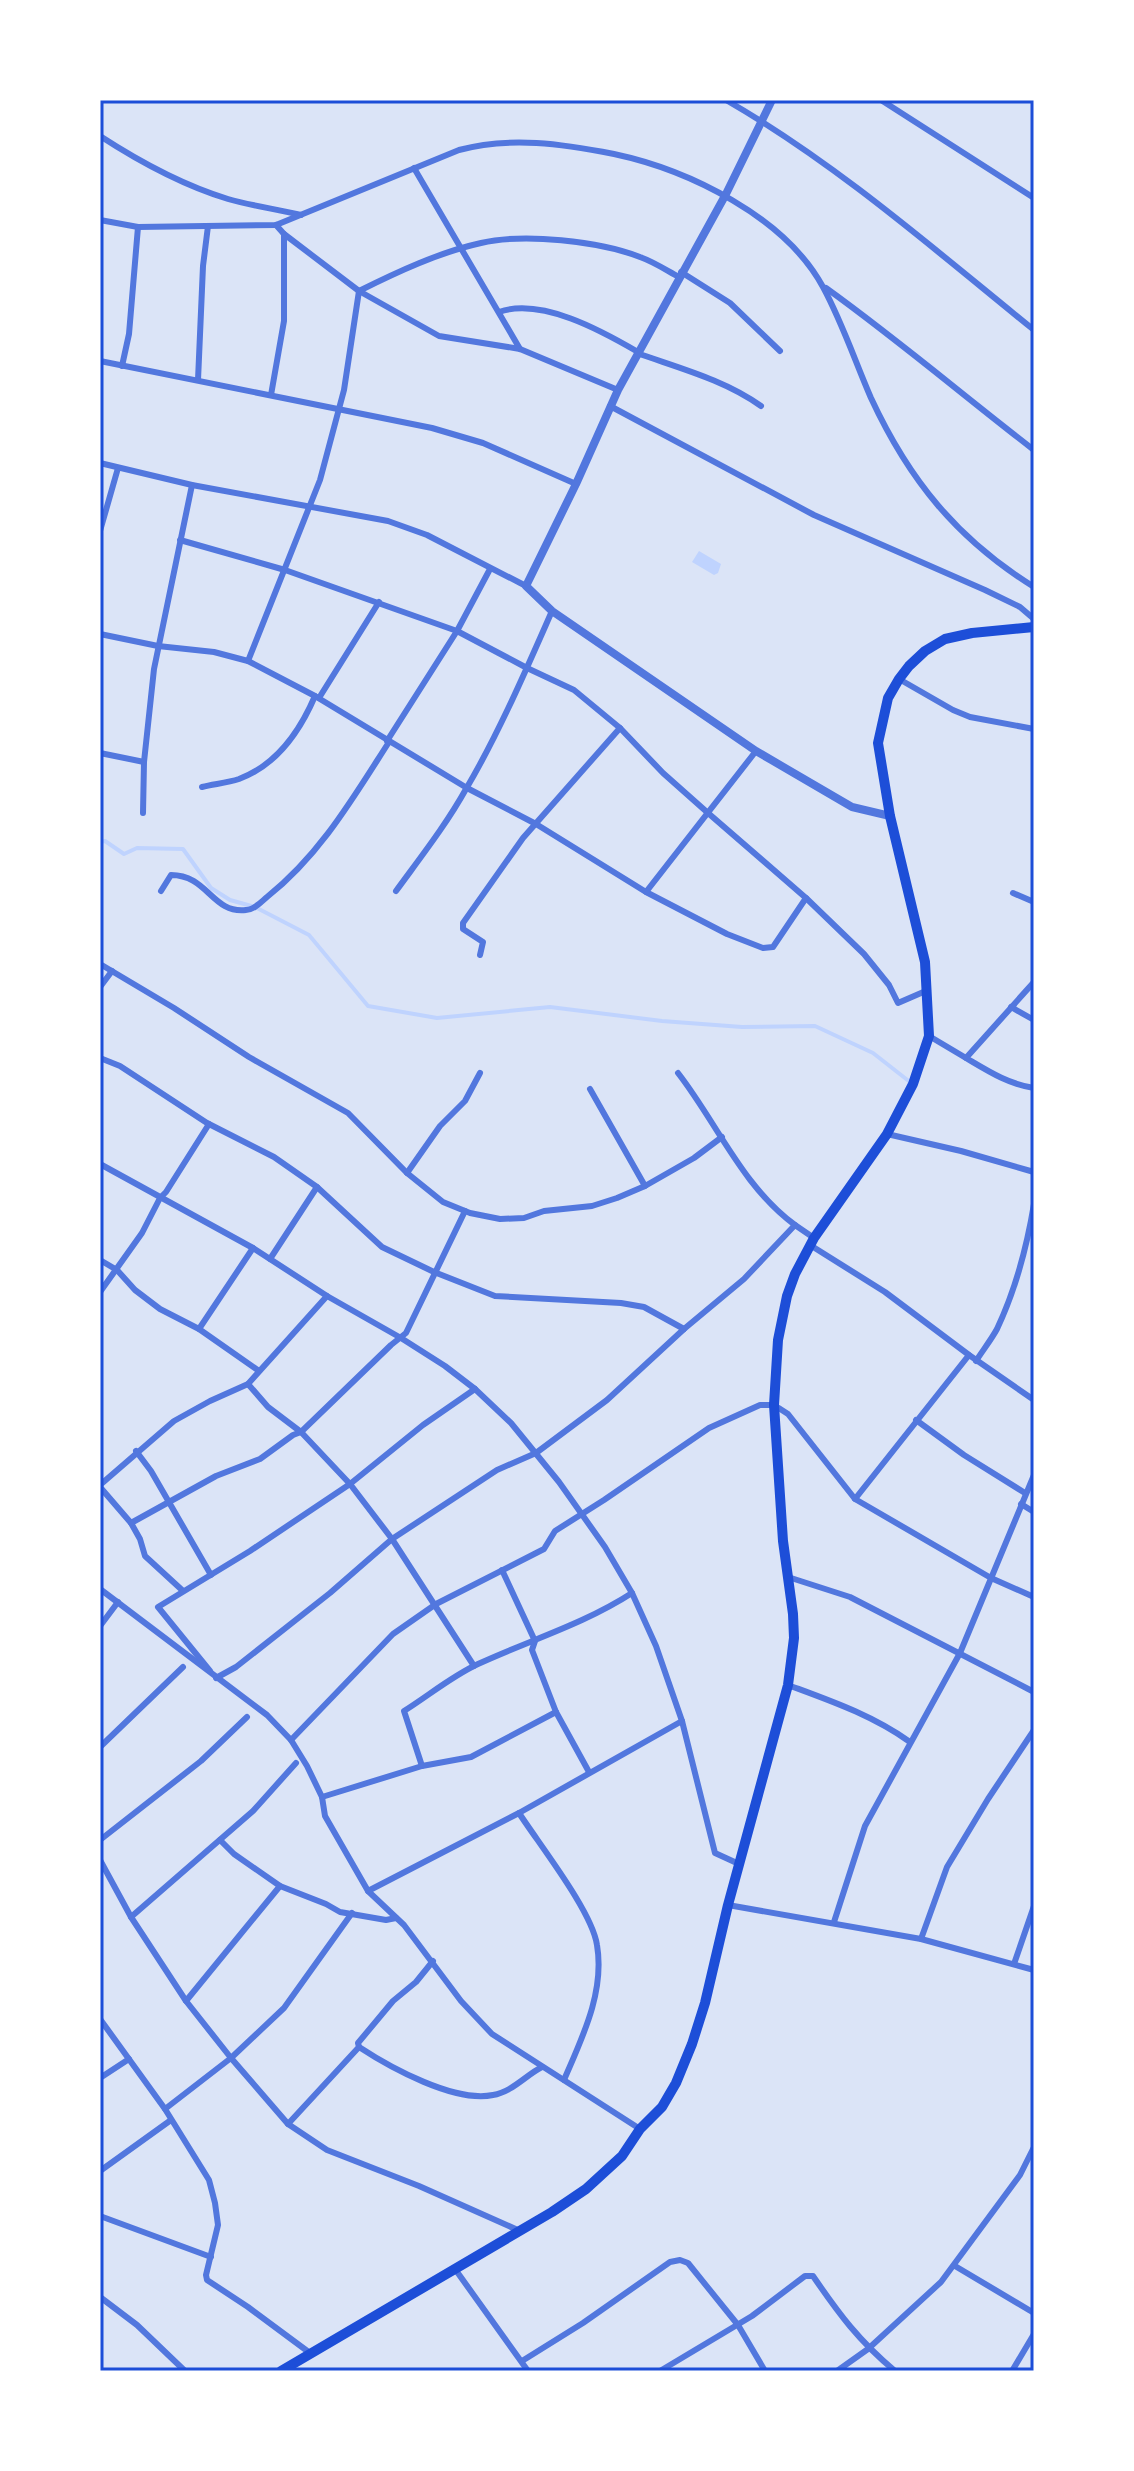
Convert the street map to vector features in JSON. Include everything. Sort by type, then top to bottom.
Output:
[{"type":"highway","points":[[281,2371],[552,2212],[603,2175],[662,2107],[676,2083],[705,2003],[728,1905],[788,1685],[794,1638],[782,1528],[774,1405],[778,1340],[787,1296],[812,1242],[887,1134],[913,1084],[929,1036],[925,962],[890,816],[878,743],[888,698],[899,679],[925,651],[945,639],[1034,627]]},
{"type":"street","points":[[726,100],[787,136],[1034,330]]},
{"type":"street","points":[[526,586],[618,390],[726,194],[772,100]]},
{"type":"street","points":[[881,100],[1034,198]]},
{"type":"street","points":[[100,136],[155,168],[198,188],[229,199],[301,215]]},
{"type":"street","points":[[100,220],[138,227],[276,225],[414,168],[482,144],[537,142],[587,149],[631,158],[678,174],[726,194],[786,241],[809,266],[823,286],[873,400],[931,499],[963,535],[1034,587]]},
{"type":"street","points":[[414,168],[520,349]]},
{"type":"street","points":[[276,225],[359,291],[439,336],[520,349],[618,390]]},
{"type":"street","points":[[198,380],[208,226]]},
{"type":"street","points":[[122,366],[129,334],[138,227]]},
{"type":"street","points":[[271,395],[284,321],[284,234]]},
{"type":"street","points":[[359,291],[391,275],[481,243],[540,239],[587,244],[640,256],[680,274],[730,303],[780,351]]},
{"type":"street","points":[[823,286],[1034,450]]},
{"type":"street","points":[[248,661],[310,508],[340,408],[359,291]]},
{"type":"street","points":[[499,312],[522,309],[578,322],[638,352],[747,396],[761,406]]},
{"type":"street","points":[[100,361],[432,428],[483,443],[576,484]]},
{"type":"street","points":[[610,406],[814,515],[1009,601],[1034,619]]},
{"type":"street","points":[[100,463],[192,485],[388,521],[427,535],[526,586],[552,611],[756,751],[852,807],[890,816]]},
{"type":"street","points":[[100,531],[118,468]]},
{"type":"street","points":[[143,813],[148,707],[192,485]]},
{"type":"street","points":[[180,540],[285,570],[457,631],[574,690],[620,728],[663,773],[806,898],[864,954],[889,985],[898,1003],[928,990]]},
{"type":"street","points":[[161,891],[171,875],[180,875],[202,885],[214,900],[230,908],[246,910],[255,907],[281,886],[327,836],[360,790],[457,631],[490,569]]},
{"type":"street","points":[[202,787],[239,779],[279,753],[300,728],[379,602]]},
{"type":"street","points":[[396,891],[467,788],[552,611]]},
{"type":"street","points":[[100,634],[158,646],[214,652],[248,661],[317,697],[467,788],[536,824],[646,892],[727,934],[763,948],[773,947],[806,898]]},
{"type":"street","points":[[899,679],[970,717],[1034,729]]},
{"type":"street","points":[[480,955],[483,942],[463,929],[463,923],[536,824],[620,728]]},
{"type":"street","points":[[646,892],[756,751]]},
{"type":"street","points":[[100,753],[144,762]]},
{"type":"street","points":[[1013,893],[1034,902]]},
{"type":"street","points":[[100,964],[184,1013],[249,1057],[348,1113],[407,1173],[443,1202],[465,1211],[500,1219],[592,1206],[645,1186],[694,1158],[722,1137]]},
{"type":"street","points":[[100,987],[112,971]]},
{"type":"street","points":[[966,1058],[1034,982]]},
{"type":"street","points":[[1011,1007],[1034,1020]]},
{"type":"street","points":[[929,1036],[998,1077],[1034,1088]]},
{"type":"street","points":[[100,1058],[120,1066],[209,1124],[274,1157],[317,1187],[382,1247],[434,1272],[495,1296],[644,1307],[684,1329]]},
{"type":"street","points":[[407,1173],[440,1126],[465,1101],[480,1073]]},
{"type":"street","points":[[678,1073],[699,1099],[760,1194],[780,1214],[812,1242],[1034,1400]]},
{"type":"street","points":[[590,1089],[645,1186]]},
{"type":"street","points":[[100,1292],[142,1233],[160,1198],[209,1124]]},
{"type":"street","points":[[887,1134],[1034,1172]]},
{"type":"street","points":[[100,1164],[253,1248],[327,1296],[401,1338],[475,1389],[511,1423],[559,1482],[605,1547],[632,1593],[656,1646],[682,1721],[715,1853],[740,1864]]},
{"type":"street","points":[[270,1259],[317,1187]]},
{"type":"street","points":[[976,1361],[996,1330],[1006,1304],[1030,1231],[1034,1204]]},
{"type":"street","points":[[131,1523],[216,1476],[260,1459],[301,1432],[401,1338],[465,1211]]},
{"type":"street","points":[[216,1678],[236,1667],[330,1593],[392,1539],[497,1470],[536,1453],[607,1400],[744,1279],[795,1225]]},
{"type":"street","points":[[199,1329],[253,1248]]},
{"type":"street","points":[[100,1260],[117,1270],[135,1290],[160,1309],[199,1329],[259,1371]]},
{"type":"street","points":[[182,1590],[145,1556],[131,1523],[100,1486],[136,1451],[174,1421],[248,1384],[327,1296]]},
{"type":"street","points":[[855,1499],[969,1355]]},
{"type":"street","points":[[248,1384],[268,1407],[301,1432],[350,1484],[392,1539],[474,1666]]},
{"type":"street","points":[[216,1678],[158,1607],[350,1484],[423,1425],[475,1389]]},
{"type":"street","points":[[291,1740],[393,1634],[436,1604],[544,1549],[555,1531],[709,1428],[760,1405],[774,1405],[788,1414],[855,1499],[991,1578],[1034,1597]]},
{"type":"street","points":[[916,1420],[1025,1493]]},
{"type":"street","points":[[136,1451],[211,1575]]},
{"type":"street","points":[[834,1922],[861,1834],[960,1653],[1034,1475]]},
{"type":"street","points":[[1021,1504],[1034,1512]]},
{"type":"street","points":[[502,1570],[535,1641],[532,1650],[556,1712],[589,1772]]},
{"type":"street","points":[[788,1577],[850,1597],[1034,1692]]},
{"type":"street","points":[[100,1589],[267,1715],[291,1740],[322,1797],[325,1816],[368,1891],[396,1918],[433,1961],[461,2001],[492,2034],[640,2129]]},
{"type":"street","points":[[422,1766],[404,1711],[474,1666],[604,1611],[632,1593]]},
{"type":"street","points":[[100,1626],[118,1602]]},
{"type":"street","points":[[100,1747],[183,1667]]},
{"type":"street","points":[[788,1685],[860,1712],[910,1742]]},
{"type":"street","points":[[322,1797],[422,1766],[471,1757],[556,1712]]},
{"type":"street","points":[[100,1840],[201,1761],[247,1717]]},
{"type":"street","points":[[368,1891],[519,1813],[682,1721]]},
{"type":"street","points":[[921,1939],[947,1867],[1034,1730]]},
{"type":"street","points":[[131,1917],[253,1811],[296,1763]]},
{"type":"street","points":[[519,1813],[585,1914],[597,1943],[594,2002],[586,2031],[564,2080]]},
{"type":"street","points":[[220,1840],[234,1854],[280,1886],[340,1912],[386,1920],[396,1918]]},
{"type":"street","points":[[100,1860],[131,1917],[186,2001],[288,2124],[327,2150],[419,2186],[520,2231]]},
{"type":"street","points":[[186,2001],[280,1886]]},
{"type":"street","points":[[728,1905],[921,1939],[1034,1970]]},
{"type":"street","points":[[1014,1964],[1034,1906]]},
{"type":"street","points":[[165,2109],[231,2058],[284,2008],[352,1913]]},
{"type":"street","points":[[288,2124],[359,2047],[358,2043],[393,2001],[416,1982],[433,1961]]},
{"type":"street","points":[[100,2019],[165,2109],[209,2180],[218,2225],[207,2280],[310,2353]]},
{"type":"street","points":[[359,2047],[382,2062],[454,2094],[493,2095],[521,2082],[542,2067]]},
{"type":"street","points":[[100,2078],[129,2059]]},
{"type":"street","points":[[100,2171],[171,2120]]},
{"type":"street","points":[[837,2371],[868,2349],[941,2282],[1020,2175],[1034,2147]]},
{"type":"street","points":[[100,2216],[211,2257]]},
{"type":"street","points":[[522,2361],[670,2262],[680,2260],[688,2263],[738,2325],[765,2371]]},
{"type":"street","points":[[955,2266],[1034,2313]]},
{"type":"street","points":[[455,2269],[528,2371]]},
{"type":"street","points":[[660,2371],[738,2325],[805,2276],[813,2276],[849,2327],[868,2349],[895,2371]]},
{"type":"street","points":[[100,2297],[137,2325],[185,2371]]},
{"type":"street","points":[[1012,2371],[1034,2334]]},
{"type":"street","points":[[294,2363],[303,2371]]},
{"type":"shaded area","points":[[100,100],[1034,100],[1034,2371],[100,2371]]},
{"type":"water","points":[[699,551],[721,564],[718,573],[714,575],[692,562]]},
{"type":"waterway","points":[[100,842],[105,841],[124,854],[137,848],[183,849],[211,888],[230,900],[255,907],[309,935],[368,1006],[437,1018],[550,1007],[742,1027],[815,1026],[873,1053],[910,1082]]}]
